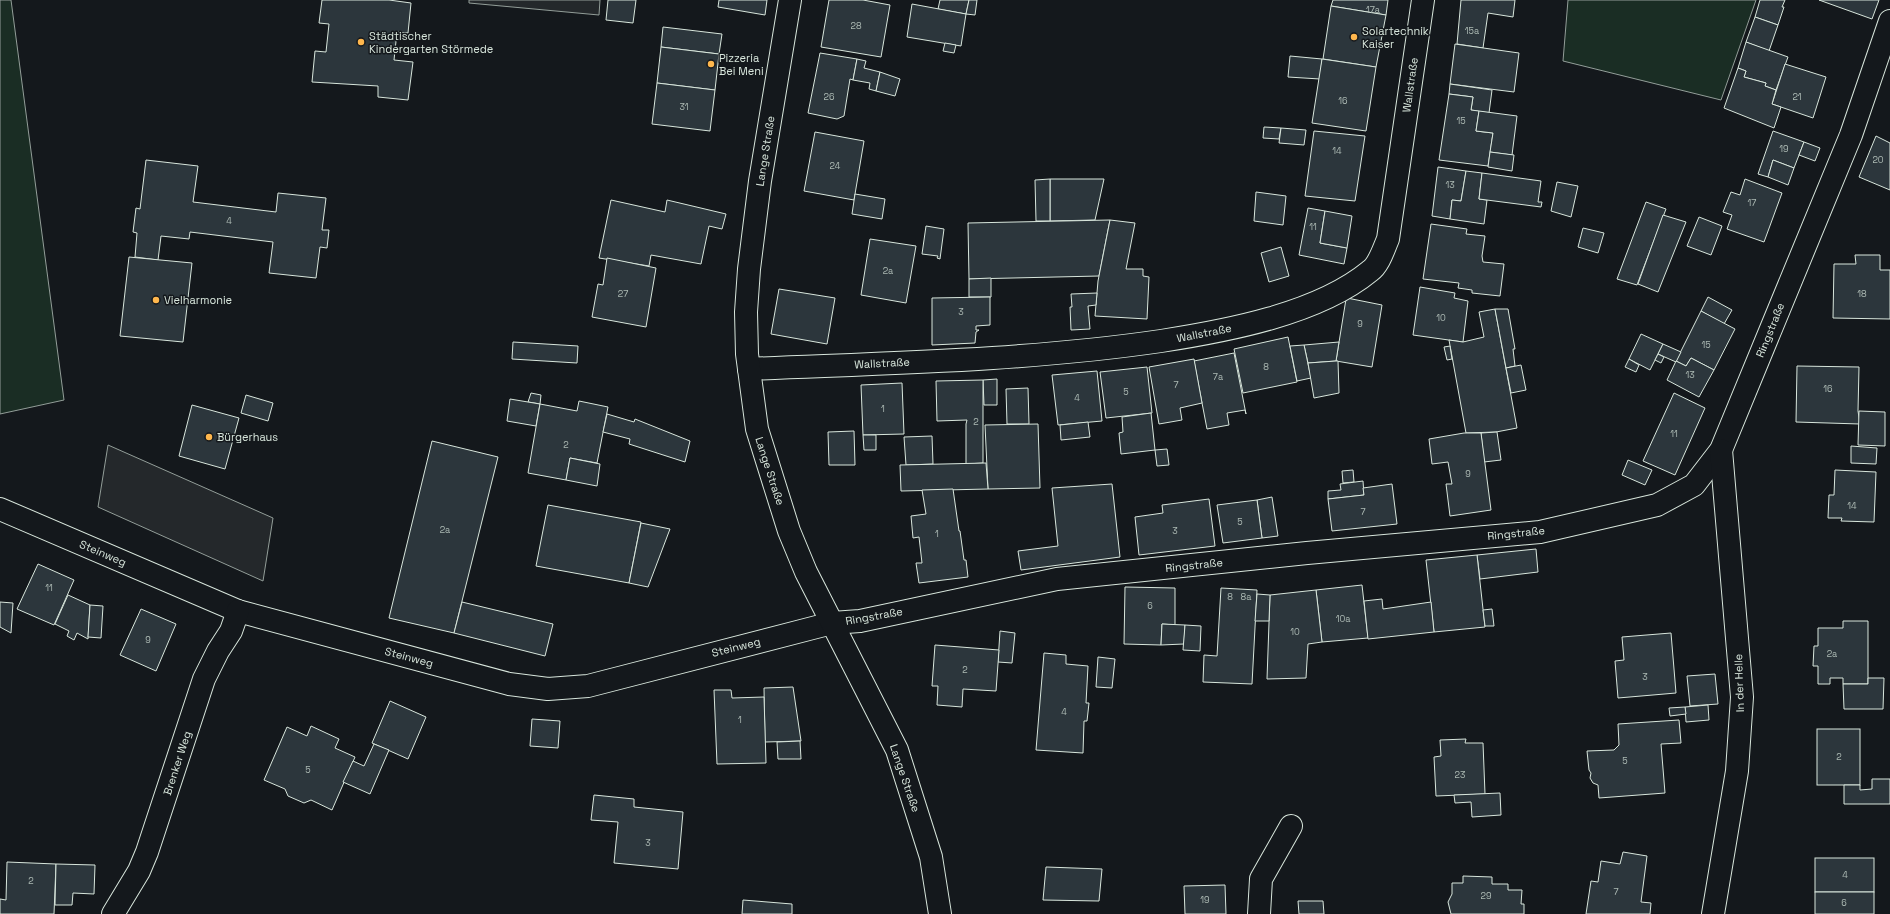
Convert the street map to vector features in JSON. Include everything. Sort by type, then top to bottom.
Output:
[{"type":"street","name":"Lange Straße","points":[[790,0],[760,181],[749,269],[746,312],[749,369],[756,429],[777,495],[806,572],[897,750],[931,857],[940,914]]},
{"type":"street","name":"Wallstraße","points":[[749,369],[1000,358],[1110,348],[1197,336],[1254,323],[1298,310],[1341,290],[1372,270],[1388,239],[1422,0]]},
{"type":"street","name":"Ringstraße","points":[[832,623],[860,621],[1057,579],[1308,553],[1540,532],[1657,505],[1694,485],[1721,450],[1851,135],[1890,22]]},
{"type":"street","name":"In der Helle","points":[[1713,914],[1737,771],[1742,697],[1721,450]]},
{"type":"street","name":"Steinweg","points":[[0,509],[238,611],[509,684],[548,689],[588,686],[832,623]]},
{"type":"street","name":"Brenker Weg","points":[[113,914],[125,896],[144,858],[204,679],[218,651],[231,630],[238,611]]},
{"type":"street","points":[[1259,914],[1261,879],[1291,826]]},
{"type":"green space","points":[[0,0],[11,0],[64,400],[0,414]]},
{"type":"green space","points":[[1568,0],[1756,0],[1721,100],[1563,61]]},
{"type":"shaded area","points":[[469,0],[600,0],[599,15],[469,3]]},
{"type":"shaded area","points":[[108,445],[273,518],[263,581],[98,507]]},
{"type":"building","name":"Städtischer Kindergarten Störmede","points":[[322,0],[389,0],[411,3],[408,33],[397,32],[394,60],[413,62],[408,100],[378,97],[378,86],[312,82],[315,51],[326,52],[329,24],[319,23]]},
{"type":"building","points":[[608,0],[636,0],[633,23],[606,20]]},
{"type":"building","points":[[719,0],[767,0],[765,15],[718,7]]},
{"type":"building","points":[[829,0],[863,0],[890,5],[881,57],[821,47]]},
{"type":"building","points":[[940,0],[969,0],[966,14],[938,9]]},
{"type":"building","points":[[969,0],[977,0],[975,15],[966,14]]},
{"type":"building","points":[[1333,0],[1388,0],[1386,15],[1331,6]]},
{"type":"building","points":[[1461,0],[1515,0],[1513,17],[1488,13],[1483,48],[1457,44]]},
{"type":"building","points":[[1760,0],[1785,0],[1778,25],[1755,17]]},
{"type":"building","points":[[1819,0],[1879,0],[1872,19]]},
{"type":"building","points":[[912,4],[966,14],[961,46],[907,37]]},
{"type":"building","name":"Solartechnik Kaiser","points":[[1331,6],[1386,15],[1376,67],[1323,59]]},
{"type":"building","points":[[1755,17],[1778,25],[1769,51],[1746,42]]},
{"type":"building","points":[[663,27],[722,34],[719,54],[661,47]]},
{"type":"building","points":[[1746,42],[1788,57],[1776,90],[1765,86],[1766,83],[1744,77],[1746,71],[1738,68]]},
{"type":"building","points":[[945,43],[956,45],[954,53],[943,51]]},
{"type":"building","points":[[1455,44],[1519,53],[1514,92],[1450,84]]},
{"type":"building","points":[[661,47],[719,54],[715,90],[657,83]]},
{"type":"building","points":[[820,53],[857,59],[853,80],[850,79],[844,116],[837,119],[808,113]]},
{"type":"building","points":[[1290,56],[1322,59],[1320,79],[1288,77]]},
{"type":"building","points":[[857,59],[866,61],[864,68],[880,72],[876,91],[869,89],[870,83],[853,80]]},
{"type":"building","points":[[1322,59],[1376,67],[1366,131],[1312,123]]},
{"type":"building","points":[[1785,64],[1826,77],[1813,118],[1772,104]]},
{"type":"building","points":[[1738,68],[1746,71],[1744,77],[1766,83],[1765,86],[1776,90],[1772,104],[1781,107],[1774,128],[1724,108]]},
{"type":"building","points":[[880,72],[900,79],[895,96],[876,91]]},
{"type":"building","points":[[657,83],[715,90],[710,131],[652,124]]},
{"type":"building","points":[[1450,84],[1492,90],[1489,113],[1471,110],[1473,97],[1449,94]]},
{"type":"building","points":[[1449,94],[1473,97],[1471,110],[1479,111],[1476,131],[1493,133],[1488,166],[1439,160]]},
{"type":"building","points":[[1479,111],[1517,116],[1512,155],[1490,152],[1493,133],[1476,131]]},
{"type":"building","points":[[1264,127],[1281,128],[1279,139],[1263,138]]},
{"type":"building","points":[[1281,128],[1306,130],[1304,145],[1279,143]]},
{"type":"building","points":[[1314,131],[1365,136],[1355,201],[1305,196]]},
{"type":"building","points":[[1773,131],[1804,142],[1794,168],[1773,160],[1768,177],[1758,174]]},
{"type":"building","points":[[815,132],[864,141],[854,200],[804,191]]},
{"type":"building","points":[[1876,136],[1890,143],[1890,190],[1859,177]]},
{"type":"building","points":[[1804,142],[1820,148],[1815,161],[1799,155]]},
{"type":"building","points":[[1490,152],[1514,155],[1512,171],[1488,167]]},
{"type":"building","points":[[146,160],[198,166],[193,202],[276,212],[278,193],[326,198],[322,230],[329,230],[327,248],[320,247],[316,278],[269,273],[273,242],[190,232],[189,239],[161,236],[158,260],[135,257],[137,233],[133,232],[136,208],[140,209]]},
{"type":"building","points":[[1773,160],[1794,168],[1788,185],[1768,177]]},
{"type":"building","points":[[1438,167],[1466,171],[1461,201],[1452,200],[1450,219],[1432,216]]},
{"type":"building","points":[[1466,171],[1482,173],[1479,199],[1487,200],[1484,224],[1450,219],[1452,200],[1461,201]]},
{"type":"building","points":[[1482,173],[1541,181],[1538,202],[1542,202],[1541,207],[1479,199]]},
{"type":"building","points":[[1050,179],[1104,179],[1095,220],[1050,221]]},
{"type":"building","points":[[1050,179],[1050,221],[1036,221],[1035,180]]},
{"type":"building","points":[[1745,179],[1782,193],[1764,242],[1727,229],[1732,215],[1723,212],[1731,192],[1740,195]]},
{"type":"building","points":[[1557,182],[1578,186],[1571,217],[1551,211]]},
{"type":"building","points":[[1256,192],[1286,196],[1283,225],[1254,221]]},
{"type":"building","points":[[855,194],[885,199],[882,219],[852,214]]},
{"type":"building","points":[[611,200],[665,212],[667,200],[726,214],[722,229],[709,226],[701,264],[651,255],[649,266],[599,258]]},
{"type":"building","points":[[1646,202],[1666,209],[1637,285],[1617,279]]},
{"type":"building","points":[[1308,208],[1325,211],[1320,243],[1347,248],[1344,264],[1299,255]]},
{"type":"building","points":[[1325,211],[1352,216],[1347,248],[1320,243]]},
{"type":"building","points":[[1663,215],[1686,222],[1658,292],[1638,284]]},
{"type":"building","points":[[1699,217],[1722,226],[1711,255],[1687,246]]},
{"type":"building","points":[[1110,220],[1099,276],[969,279],[968,223]]},
{"type":"building","points":[[1110,220],[1135,223],[1126,269],[1143,269],[1143,276],[1149,277],[1147,319],[1095,316],[1098,281]]},
{"type":"building","points":[[1431,224],[1467,229],[1466,234],[1485,236],[1482,256],[1483,262],[1504,264],[1500,296],[1472,293],[1472,290],[1458,288],[1459,283],[1423,279]]},
{"type":"building","points":[[926,226],[944,229],[940,259],[937,258],[938,256],[922,254]]},
{"type":"building","points":[[1583,228],[1604,233],[1598,253],[1578,247]]},
{"type":"building","points":[[870,239],[916,246],[906,303],[861,295]]},
{"type":"building","points":[[1281,247],[1289,276],[1269,282],[1261,253]]},
{"type":"building","points":[[1855,255],[1880,255],[1880,270],[1890,270],[1890,319],[1833,318],[1834,264],[1856,264]]},
{"type":"building","name":"Vielharmonie","points":[[129,257],[192,263],[183,342],[120,336]]},
{"type":"building","points":[[607,258],[656,268],[646,327],[592,317],[598,284],[603,285]]},
{"type":"building","points":[[991,278],[991,297],[969,297],[969,279]]},
{"type":"building","points":[[1420,287],[1455,293],[1454,298],[1468,301],[1463,342],[1413,335]]},
{"type":"building","points":[[779,289],[835,298],[827,344],[771,334]]},
{"type":"building","points":[[1097,293],[1096,305],[1088,306],[1090,329],[1071,330],[1071,294]]},
{"type":"building","points":[[990,297],[990,325],[976,326],[976,330],[979,330],[976,332],[975,343],[932,345],[932,298]]},
{"type":"building","points":[[1708,297],[1732,310],[1724,324],[1701,311]]},
{"type":"building","points":[[1347,298],[1382,305],[1372,367],[1336,361]]},
{"type":"building","points":[[1495,309],[1517,428],[1496,432],[1466,433],[1449,340],[1463,342],[1484,337],[1479,312]]},
{"type":"building","points":[[1495,309],[1508,309],[1515,349],[1513,349],[1515,366],[1506,368]]},
{"type":"building","points":[[1701,311],[1735,329],[1714,370],[1691,358],[1686,366],[1676,361]]},
{"type":"building","points":[[1641,334],[1663,344],[1650,370],[1629,359]]},
{"type":"building","points":[[1288,337],[1297,382],[1243,393],[1234,349]]},
{"type":"building","points":[[513,342],[578,346],[577,363],[512,359]]},
{"type":"building","points":[[1339,342],[1336,361],[1308,363],[1304,345]]},
{"type":"building","points":[[1663,344],[1681,352],[1676,362],[1658,354]]},
{"type":"building","points":[[1304,345],[1311,378],[1297,381],[1290,346]]},
{"type":"building","points":[[1450,346],[1452,359],[1447,360],[1444,347]]},
{"type":"building","points":[[1234,353],[1246,414],[1245,410],[1227,413],[1229,425],[1207,429],[1194,361]]},
{"type":"building","points":[[1658,354],[1664,357],[1661,363],[1655,360]]},
{"type":"building","points":[[1691,358],[1714,370],[1699,397],[1667,380],[1676,361],[1686,366]]},
{"type":"building","points":[[1194,359],[1202,403],[1180,408],[1182,420],[1159,424],[1149,367]]},
{"type":"building","points":[[1629,359],[1639,365],[1636,372],[1625,367]]},
{"type":"building","points":[[1338,361],[1339,393],[1314,398],[1308,363]]},
{"type":"building","points":[[1521,365],[1526,390],[1511,393],[1506,368]]},
{"type":"building","points":[[1797,366],[1859,367],[1858,411],[1860,424],[1796,422]]},
{"type":"building","points":[[1147,367],[1152,413],[1106,418],[1100,372]]},
{"type":"building","points":[[1097,371],[1102,421],[1058,425],[1052,375]]},
{"type":"building","points":[[997,379],[997,405],[984,405],[983,380]]},
{"type":"building","points":[[983,380],[983,463],[966,464],[967,420],[937,421],[936,381]]},
{"type":"building","points":[[902,383],[904,434],[863,435],[861,385]]},
{"type":"building","points":[[1028,388],[1029,424],[1007,424],[1006,389]]},
{"type":"building","points":[[531,393],[541,395],[540,404],[528,402]]},
{"type":"building","points":[[1674,393],[1705,408],[1675,475],[1643,461]]},
{"type":"building","points":[[246,395],[273,403],[268,421],[241,413]]},
{"type":"building","points":[[510,399],[540,404],[536,426],[507,421]]},
{"type":"building","points":[[579,401],[608,407],[597,463],[570,458],[566,480],[528,473],[540,404],[577,411]]},
{"type":"building","name":"Bürgerhaus","points":[[192,405],[239,418],[225,469],[179,456]]},
{"type":"building","points":[[1859,411],[1885,412],[1885,446],[1858,445]]},
{"type":"building","points":[[1151,413],[1155,450],[1121,454],[1119,433],[1123,432],[1122,417]]},
{"type":"building","points":[[607,414],[634,422],[635,419],[690,441],[685,462],[629,444],[630,439],[603,432]]},
{"type":"building","points":[[1088,422],[1090,437],[1061,440],[1060,425]]},
{"type":"building","points":[[1038,424],[1040,488],[988,489],[985,425]]},
{"type":"building","points":[[854,431],[855,465],[829,465],[828,432]]},
{"type":"building","points":[[1497,432],[1501,460],[1484,462],[1481,433]]},
{"type":"building","points":[[1464,433],[1481,433],[1491,510],[1450,516],[1446,484],[1452,484],[1448,462],[1432,464],[1429,439]]},
{"type":"building","points":[[863,435],[876,435],[876,450],[864,450]]},
{"type":"building","points":[[932,436],[933,464],[906,465],[904,437]]},
{"type":"building","points":[[432,441],[498,457],[454,633],[389,618]]},
{"type":"building","points":[[1851,446],[1877,448],[1876,464],[1851,463]]},
{"type":"building","points":[[1167,449],[1169,465],[1157,466],[1155,450]]},
{"type":"building","points":[[570,458],[600,464],[597,486],[566,480]]},
{"type":"building","points":[[1628,460],[1652,470],[1645,485],[1622,475]]},
{"type":"building","points":[[986,463],[988,489],[901,491],[900,465]]},
{"type":"building","points":[[1353,470],[1354,482],[1343,483],[1342,471]]},
{"type":"building","points":[[1835,470],[1876,472],[1874,522],[1841,521],[1842,518],[1828,518],[1829,495],[1834,495]]},
{"type":"building","points":[[1363,481],[1364,495],[1328,499],[1328,491],[1341,490],[1340,484]]},
{"type":"building","points":[[1112,484],[1120,557],[1021,570],[1018,551],[1058,546],[1052,488]]},
{"type":"building","points":[[1392,484],[1397,524],[1332,531],[1328,499],[1364,495],[1363,488]]},
{"type":"building","points":[[953,489],[968,577],[919,583],[916,563],[922,563],[919,537],[913,538],[911,516],[926,514],[922,490]]},
{"type":"building","points":[[1272,497],[1278,536],[1262,538],[1257,500]]},
{"type":"building","points":[[1209,499],[1215,546],[1139,555],[1135,517],[1163,513],[1162,505]]},
{"type":"building","points":[[1257,500],[1262,538],[1223,543],[1217,505]]},
{"type":"building","points":[[548,505],[641,522],[629,583],[536,566]]},
{"type":"building","points":[[641,523],[670,529],[648,587],[629,583]]},
{"type":"building","points":[[1536,549],[1538,572],[1480,579],[1477,555]]},
{"type":"building","points":[[1477,555],[1485,627],[1434,632],[1426,560]]},
{"type":"building","points":[[38,564],[74,580],[54,625],[17,609]]},
{"type":"building","points":[[1362,585],[1368,638],[1322,642],[1316,590]]},
{"type":"building","points":[[1125,587],[1175,588],[1175,625],[1162,624],[1161,645],[1124,644]]},
{"type":"building","points":[[1221,588],[1257,590],[1252,684],[1203,682],[1204,655],[1217,656]]},
{"type":"building","points":[[1316,590],[1322,642],[1308,644],[1306,678],[1267,679],[1270,595]]},
{"type":"building","points":[[1257,594],[1270,595],[1269,621],[1255,621]]},
{"type":"building","points":[[68,595],[90,605],[88,639],[77,633],[74,640],[67,636],[69,631],[55,624]]},
{"type":"building","points":[[1382,599],[1383,609],[1431,602],[1434,632],[1368,639],[1364,601]]},
{"type":"building","points":[[0,602],[13,603],[11,633],[0,627]]},
{"type":"building","points":[[462,602],[553,624],[545,656],[454,633]]},
{"type":"building","points":[[90,605],[103,606],[101,638],[88,637]]},
{"type":"building","points":[[141,609],[176,624],[156,671],[120,655]]},
{"type":"building","points":[[1492,609],[1494,626],[1485,626],[1483,610]]},
{"type":"building","points":[[1843,621],[1868,621],[1868,684],[1843,684],[1843,678],[1830,678],[1830,684],[1818,684],[1818,666],[1813,666],[1814,646],[1818,646],[1818,628],[1843,628]]},
{"type":"building","points":[[1162,624],[1185,625],[1184,644],[1161,645]]},
{"type":"building","points":[[1185,625],[1201,626],[1200,651],[1183,650]]},
{"type":"building","points":[[1000,631],[1015,633],[1012,663],[998,662]]},
{"type":"building","points":[[1671,633],[1676,693],[1618,698],[1615,661],[1624,660],[1622,637]]},
{"type":"building","points":[[935,645],[999,650],[996,691],[963,689],[962,707],[937,705],[938,686],[932,686]]},
{"type":"building","points":[[1044,653],[1066,655],[1066,664],[1088,666],[1086,703],[1089,703],[1087,721],[1084,721],[1083,753],[1036,750]]},
{"type":"building","points":[[1098,657],[1115,659],[1112,688],[1096,687]]},
{"type":"building","points":[[1715,674],[1718,704],[1690,706],[1687,676]]},
{"type":"building","points":[[1868,678],[1884,678],[1883,709],[1844,709],[1843,684],[1868,684]]},
{"type":"building","points":[[793,687],[801,741],[765,742],[764,688]]},
{"type":"building","points":[[714,690],[731,690],[732,698],[764,697],[766,763],[717,764]]},
{"type":"building","points":[[390,701],[426,717],[408,759],[372,743]]},
{"type":"building","points":[[1708,705],[1709,720],[1686,722],[1685,707]]},
{"type":"building","points":[[1685,707],[1686,714],[1670,716],[1669,708]]},
{"type":"building","points":[[532,719],[560,721],[558,748],[530,746]]},
{"type":"building","points":[[1679,720],[1681,743],[1661,744],[1665,793],[1599,798],[1598,785],[1593,783],[1590,778],[1591,773],[1589,770],[1587,751],[1614,750],[1619,745],[1618,724]]},
{"type":"building","points":[[311,726],[339,739],[335,748],[355,757],[332,810],[311,800],[304,803],[288,796],[285,789],[264,780],[287,727],[307,736]]},
{"type":"building","points":[[1817,729],[1860,729],[1860,785],[1817,785]]},
{"type":"building","points":[[1466,739],[1465,743],[1483,743],[1485,794],[1436,796],[1434,757],[1441,756],[1440,740]]},
{"type":"building","points":[[800,741],[801,759],[778,759],[777,742]]},
{"type":"building","points":[[374,744],[389,750],[370,794],[343,782],[353,761],[364,766]]},
{"type":"building","points":[[1872,779],[1890,779],[1890,804],[1844,804],[1844,785],[1860,785],[1860,790],[1872,789]]},
{"type":"building","points":[[1500,793],[1501,815],[1472,817],[1471,802],[1455,803],[1454,795]]},
{"type":"building","points":[[594,795],[634,799],[634,807],[683,812],[678,869],[614,863],[618,822],[591,820]]},
{"type":"building","points":[[1623,852],[1647,856],[1641,902],[1651,903],[1650,914],[1586,914],[1591,881],[1598,882],[1601,861],[1620,864]]},
{"type":"building","points":[[1815,858],[1874,858],[1874,892],[1815,892]]},
{"type":"building","points":[[7,862],[56,864],[54,914],[0,914],[0,899],[6,900]]},
{"type":"building","points":[[56,864],[95,865],[94,894],[73,893],[72,905],[55,905]]},
{"type":"building","points":[[1046,867],[1102,869],[1099,901],[1043,900]]},
{"type":"building","points":[[1463,876],[1492,877],[1492,884],[1508,884],[1508,890],[1522,890],[1521,904],[1524,904],[1524,914],[1451,914],[1448,902],[1452,894],[1452,883],[1463,883]]},
{"type":"building","points":[[1225,885],[1226,914],[1185,914],[1184,886]]},
{"type":"building","points":[[1815,892],[1874,892],[1874,914],[1815,914]]},
{"type":"building","points":[[743,900],[792,904],[792,914],[742,914]]},
{"type":"building","points":[[1298,901],[1323,901],[1324,914],[1299,914]]},
{"type":"place","name":"Solartechnik Kaiser","points":[[1354,37]]},
{"type":"place","name":"Städtischer Kindergarten Störmede","points":[[361,42]]},
{"type":"place","name":"Pizzeria Bei Meni","points":[[711,64]]},
{"type":"place","name":"Vielharmonie","points":[[156,300]]},
{"type":"place","name":"Bürgerhaus","points":[[209,437]]}]
